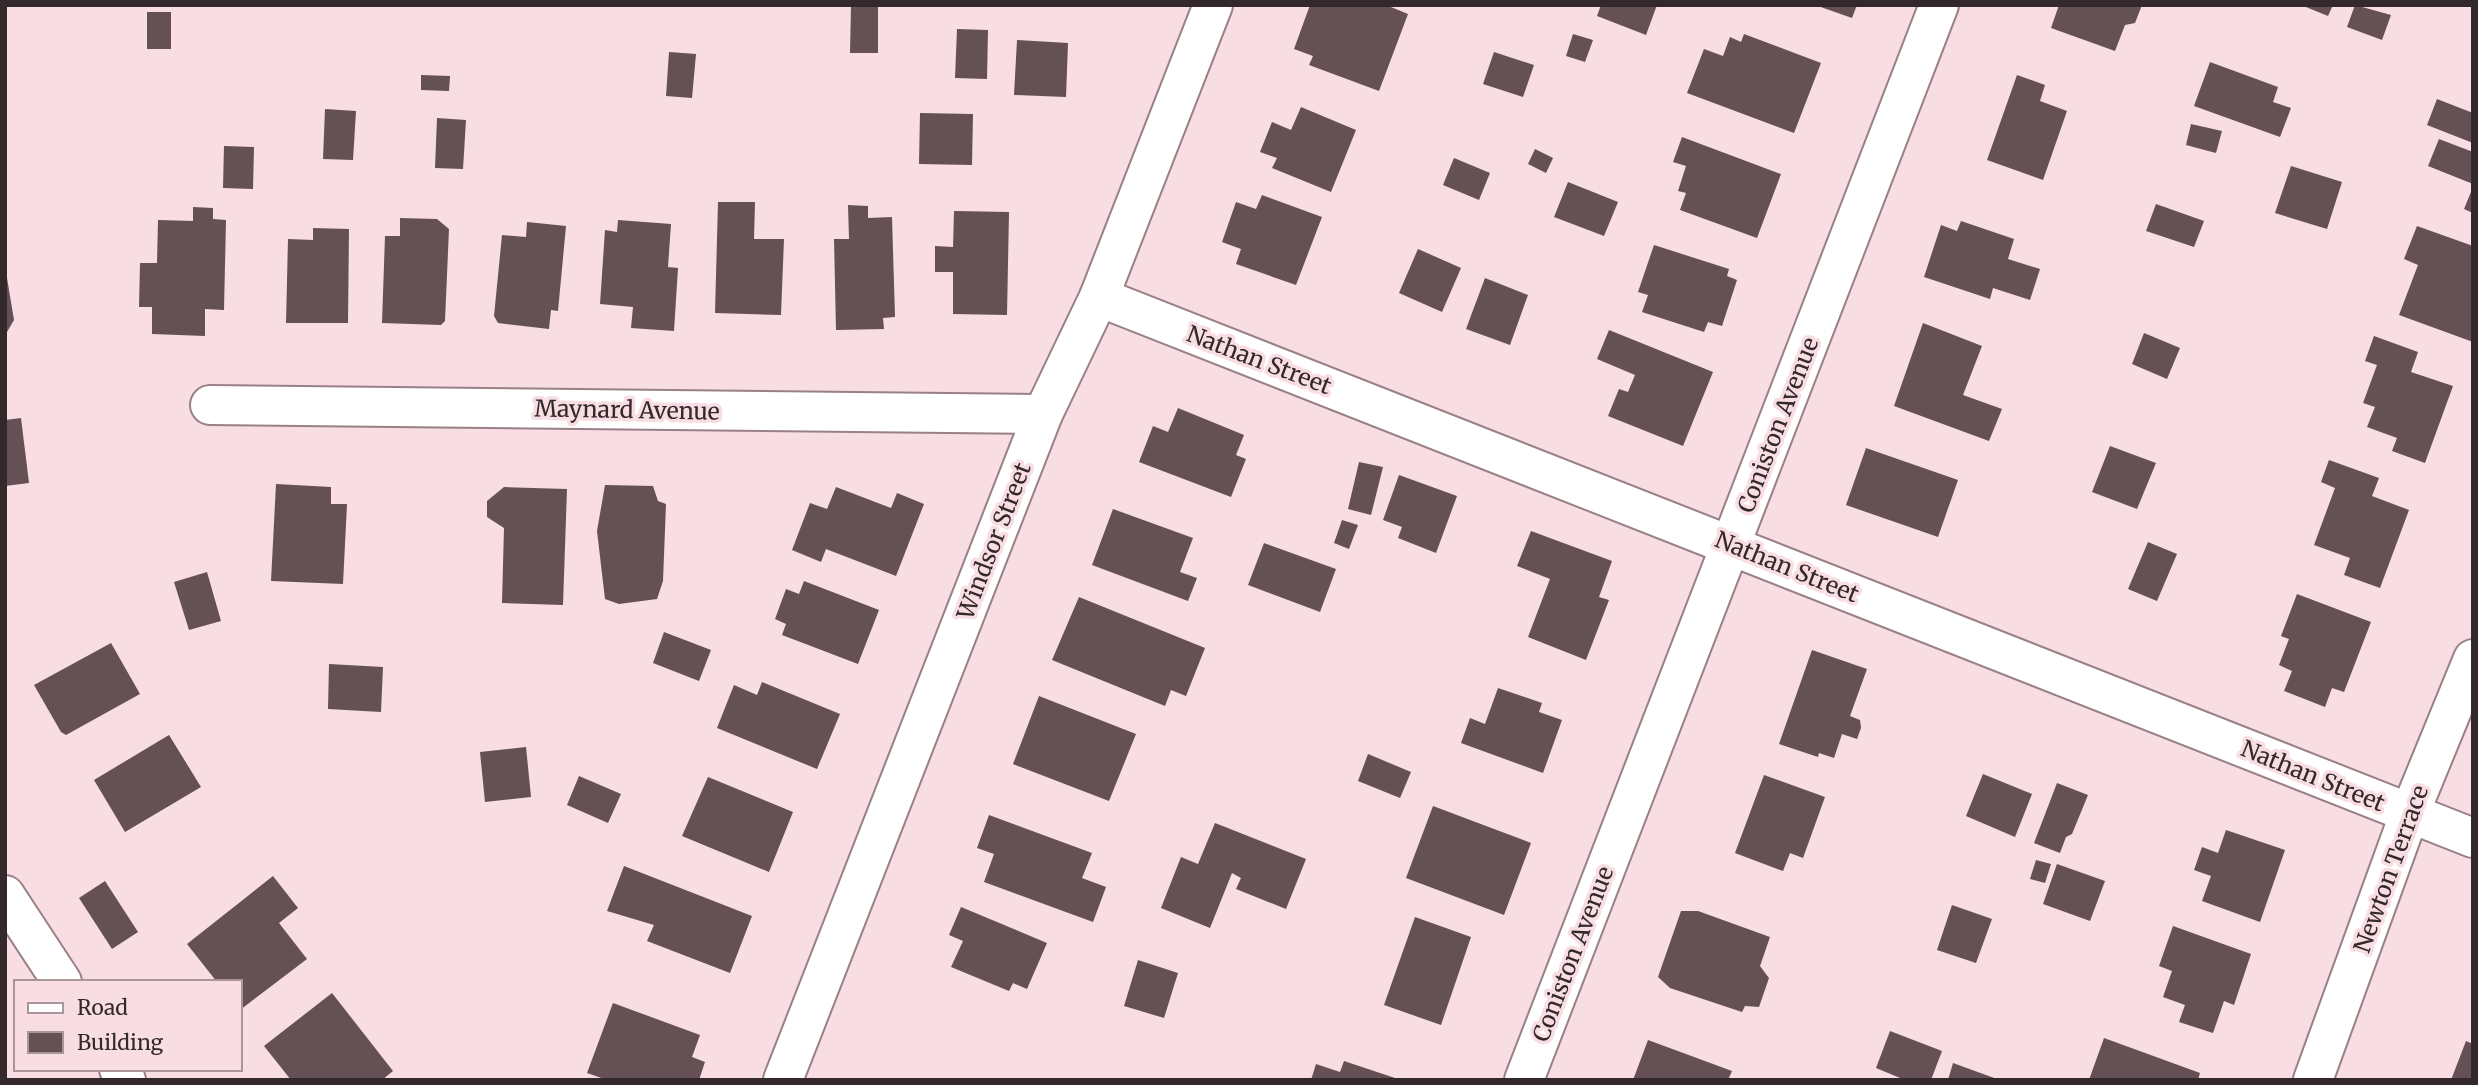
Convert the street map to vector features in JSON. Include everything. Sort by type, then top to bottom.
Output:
[{"type":"street","name":"Windsor Street","points":[[783,1080],[1043,414],[1099,298],[1213,5]]},
{"type":"street","name":"Coniston Avenue","points":[[1524,1080],[1939,5]]},
{"type":"street","name":"Nathan Street","points":[[1099,298],[2473,838]]},
{"type":"street","name":"Maynard Avenue","points":[[210,405],[1043,414]]},
{"type":"street","name":"Newton Terrace","points":[[2313,1080],[2409,815],[2473,659]]},
{"type":"street","points":[[5,895],[61,980]]},
{"type":"building","points":[[1310,5],[1386,5],[1408,14],[1379,91],[1309,65],[1313,56],[1294,49]]},
{"type":"building","points":[[1601,5],[1657,5],[1646,35],[1597,16]]},
{"type":"building","points":[[1815,5],[1857,5],[1852,18]]},
{"type":"building","points":[[2059,5],[2142,5],[2135,23],[2125,25],[2115,51],[2051,28]]},
{"type":"building","points":[[2301,5],[2333,5],[2328,16]]},
{"type":"building","points":[[2355,5],[2391,15],[2382,40],[2347,27]]},
{"type":"building","points":[[851,6],[878,6],[878,53],[850,53]]},
{"type":"building","points":[[147,12],[171,12],[171,49],[147,49]]},
{"type":"building","points":[[957,29],[988,30],[987,79],[955,78]]},
{"type":"building","points":[[1573,34],[1593,40],[1585,62],[1566,56]]},
{"type":"building","points":[[1744,34],[1821,63],[1794,133],[1687,93],[1704,49],[1723,56],[1730,37],[1741,42]]},
{"type":"building","points":[[1017,40],[1068,43],[1066,97],[1014,95]]},
{"type":"building","points":[[669,52],[696,54],[692,98],[666,96]]},
{"type":"building","points":[[1494,52],[1534,65],[1523,97],[1483,84]]},
{"type":"building","points":[[2210,62],[2278,87],[2273,102],[2291,108],[2280,137],[2194,106]]},
{"type":"building","points":[[421,75],[450,76],[449,91],[421,90]]},
{"type":"building","points":[[2017,75],[2045,85],[2040,101],[2067,111],[2043,180],[1987,160]]},
{"type":"building","points":[[2437,99],[2473,113],[2473,143],[2427,125]]},
{"type":"building","points":[[1301,107],[1356,130],[1331,192],[1272,168],[1277,158],[1260,152],[1272,122],[1291,130]]},
{"type":"building","points":[[325,109],[356,111],[353,160],[323,159]]},
{"type":"building","points":[[920,113],[973,114],[972,165],[919,164]]},
{"type":"building","points":[[437,118],[466,120],[463,169],[435,168]]},
{"type":"building","points":[[2191,124],[2222,131],[2216,153],[2186,145]]},
{"type":"building","points":[[1682,137],[1781,174],[1757,238],[1680,210],[1686,193],[1678,191],[1686,166],[1673,162]]},
{"type":"building","points":[[2439,139],[2473,152],[2473,184],[2428,166]]},
{"type":"building","points":[[224,146],[254,147],[253,189],[223,188]]},
{"type":"building","points":[[1535,149],[1553,158],[1546,173],[1528,164]]},
{"type":"building","points":[[1454,158],[1490,173],[1479,200],[1443,185]]},
{"type":"building","points":[[2291,166],[2342,182],[2327,229],[2275,213]]},
{"type":"building","points":[[1568,182],[1618,202],[1604,236],[1554,217]]},
{"type":"building","points":[[2473,187],[2473,213],[2464,209]]},
{"type":"building","points":[[1262,195],[1322,217],[1296,285],[1236,264],[1241,249],[1222,242],[1236,202],[1256,209]]},
{"type":"building","points":[[718,202],[755,202],[754,239],[784,239],[781,315],[715,313]]},
{"type":"building","points":[[2156,204],[2204,221],[2194,247],[2146,231]]},
{"type":"building","points":[[848,205],[868,206],[868,218],[892,217],[895,317],[883,318],[884,329],[836,330],[834,239],[849,239]]},
{"type":"building","points":[[193,207],[213,208],[213,219],[226,220],[224,310],[205,309],[205,336],[152,334],[152,307],[139,307],[140,263],[157,263],[158,220],[193,221]]},
{"type":"building","points":[[954,211],[1009,212],[1007,315],[953,314],[953,272],[935,272],[935,246],[953,247]]},
{"type":"building","points":[[400,218],[437,219],[449,229],[445,321],[441,325],[382,323],[385,236],[400,236]]},
{"type":"building","points":[[618,220],[671,224],[668,267],[678,268],[674,331],[631,328],[633,307],[600,304],[605,230],[617,232]]},
{"type":"building","points":[[1961,221],[2014,239],[2008,259],[2040,269],[2030,300],[1993,288],[1990,299],[1924,277],[1941,225],[1957,231]]},
{"type":"building","points":[[527,222],[566,226],[558,311],[551,310],[549,329],[498,323],[494,316],[502,235],[526,237]]},
{"type":"building","points":[[2417,226],[2473,246],[2473,342],[2399,315],[2418,265],[2404,259]]},
{"type":"building","points":[[313,228],[349,229],[348,323],[286,323],[288,239],[313,240]]},
{"type":"building","points":[[1654,245],[1729,269],[1727,276],[1737,280],[1722,326],[1708,322],[1704,332],[1642,312],[1648,295],[1638,292]]},
{"type":"building","points":[[1418,249],[1461,268],[1442,312],[1399,293]]},
{"type":"building","points":[[5,266],[14,320],[7,332],[5,332]]},
{"type":"building","points":[[1485,278],[1528,295],[1510,345],[1466,329]]},
{"type":"building","points":[[1923,323],[1982,346],[1963,395],[2002,409],[1989,441],[1894,406]]},
{"type":"building","points":[[1609,330],[1713,372],[1683,446],[1608,416],[1619,389],[1628,392],[1635,375],[1597,359]]},
{"type":"building","points":[[2144,333],[2180,348],[2167,379],[2132,364]]},
{"type":"building","points":[[2374,336],[2418,352],[2411,372],[2453,386],[2425,463],[2392,451],[2397,438],[2367,427],[2375,407],[2363,403],[2377,365],[2365,361]]},
{"type":"building","points":[[1178,408],[1244,435],[1236,455],[1246,459],[1231,497],[1139,462],[1153,426],[1168,432]]},
{"type":"building","points":[[21,418],[29,483],[5,486],[5,420]]},
{"type":"building","points":[[2110,446],[2156,463],[2137,509],[2092,492]]},
{"type":"building","points":[[1866,448],[1958,480],[1938,537],[1846,505]]},
{"type":"building","points":[[2329,460],[2379,478],[2372,496],[2409,510],[2380,588],[2344,575],[2350,558],[2314,545],[2335,488],[2321,482]]},
{"type":"building","points":[[1359,462],[1383,467],[1371,515],[1348,509]]},
{"type":"building","points":[[1399,475],[1457,496],[1436,553],[1398,538],[1402,527],[1383,520]]},
{"type":"building","points":[[276,484],[331,487],[331,504],[347,504],[343,584],[271,581]]},
{"type":"building","points":[[605,485],[653,486],[658,501],[666,504],[663,581],[657,599],[619,604],[605,599],[597,531]]},
{"type":"building","points":[[504,487],[567,489],[563,605],[502,603],[504,528],[487,517],[487,501]]},
{"type":"building","points":[[836,487],[891,508],[897,493],[924,504],[896,576],[826,549],[821,562],[792,550],[810,503],[827,509]]},
{"type":"building","points":[[1113,509],[1193,538],[1180,572],[1197,578],[1188,601],[1092,565]]},
{"type":"building","points":[[1342,520],[1358,525],[1349,549],[1334,543]]},
{"type":"building","points":[[1531,531],[1612,561],[1599,597],[1609,600],[1586,660],[1528,637],[1550,579],[1517,566]]},
{"type":"building","points":[[2148,542],[2177,554],[2157,601],[2128,589]]},
{"type":"building","points":[[1264,543],[1336,569],[1320,612],[1248,585]]},
{"type":"building","points":[[207,572],[221,621],[189,630],[174,582]]},
{"type":"building","points":[[804,581],[879,610],[858,664],[782,635],[786,624],[775,619],[786,589],[799,594]]},
{"type":"building","points":[[2297,594],[2371,622],[2344,692],[2332,688],[2325,707],[2284,691],[2292,671],[2279,665],[2289,639],[2281,636]]},
{"type":"building","points":[[1079,597],[1205,648],[1186,696],[1171,690],[1165,706],[1052,660]]},
{"type":"building","points":[[664,632],[711,650],[699,681],[653,663]]},
{"type":"building","points":[[111,643],[140,694],[66,735],[61,732],[34,685]]},
{"type":"building","points":[[1812,650],[1867,669],[1850,716],[1860,720],[1861,728],[1857,739],[1842,734],[1834,758],[1819,753],[1818,757],[1779,744]]},
{"type":"building","points":[[329,664],[383,667],[381,712],[328,709]]},
{"type":"building","points":[[762,682],[840,714],[817,769],[717,728],[734,685],[757,695]]},
{"type":"building","points":[[1498,688],[1542,703],[1539,712],[1562,720],[1543,773],[1461,743],[1470,718],[1485,724]]},
{"type":"building","points":[[1039,696],[1136,734],[1109,801],[1013,764]]},
{"type":"building","points":[[169,735],[201,787],[125,832],[94,780]]},
{"type":"building","points":[[526,747],[531,797],[485,802],[480,752]]},
{"type":"building","points":[[1368,754],[1411,772],[1400,798],[1358,781]]},
{"type":"building","points":[[1983,774],[2032,794],[2015,837],[1966,816]]},
{"type":"building","points":[[1764,775],[1825,797],[1803,858],[1790,853],[1783,871],[1735,853]]},
{"type":"building","points":[[579,776],[621,794],[608,823],[567,805]]},
{"type":"building","points":[[708,777],[793,812],[769,872],[682,836]]},
{"type":"building","points":[[2057,783],[2088,795],[2072,834],[2066,837],[2060,853],[2034,843]]},
{"type":"building","points":[[1433,806],[1531,843],[1504,915],[1406,878]]},
{"type":"building","points":[[989,815],[1092,853],[1082,878],[1106,887],[1093,922],[984,882],[994,854],[977,848]]},
{"type":"building","points":[[1215,823],[1306,859],[1286,909],[1236,889],[1241,878],[1232,873],[1210,928],[1161,908],[1181,857],[1198,864]]},
{"type":"building","points":[[2226,830],[2285,850],[2260,922],[2202,901],[2211,876],[2194,870],[2202,847],[2218,853]]},
{"type":"building","points":[[2036,860],[2051,864],[2045,883],[2030,879]]},
{"type":"building","points":[[2057,864],[2105,881],[2090,921],[2043,904]]},
{"type":"building","points":[[624,866],[752,916],[730,973],[647,941],[654,925],[607,911]]},
{"type":"building","points":[[273,876],[298,908],[279,923],[307,959],[242,1008],[242,980],[215,980],[187,944]]},
{"type":"building","points":[[105,881],[138,932],[112,949],[79,898]]},
{"type":"building","points":[[1952,905],[1992,919],[1976,963],[1937,950]]},
{"type":"building","points":[[961,907],[1047,943],[1027,989],[1013,983],[1009,991],[951,967],[963,941],[949,935]]},
{"type":"building","points":[[1681,911],[1698,911],[1770,937],[1760,966],[1769,978],[1759,1007],[1745,1006],[1742,1012],[1670,988],[1658,977]]},
{"type":"building","points":[[1415,917],[1471,937],[1441,1025],[1384,1005]]},
{"type":"building","points":[[2173,926],[2251,954],[2234,1005],[2224,1001],[2213,1033],[2179,1022],[2185,1005],[2163,997],[2172,971],[2159,966]]},
{"type":"building","points":[[1138,960],[1178,973],[1164,1018],[1124,1006]]},
{"type":"building","points":[[332,993],[393,1071],[382,1080],[291,1080],[264,1046]]},
{"type":"building","points":[[613,1003],[700,1035],[692,1057],[705,1062],[699,1080],[607,1080],[587,1073]]},
{"type":"building","points":[[1890,1031],[1942,1051],[1931,1080],[1905,1080],[1876,1068]]},
{"type":"building","points":[[2104,1038],[2200,1073],[2198,1080],[2089,1080]]},
{"type":"building","points":[[1648,1040],[1732,1071],[1728,1080],[1633,1080]]},
{"type":"building","points":[[2466,1041],[2473,1044],[2473,1080],[2451,1080]]},
{"type":"building","points":[[1344,1061],[1398,1080],[1311,1080],[1316,1064],[1340,1072]]},
{"type":"building","points":[[1953,1063],[1997,1079],[1997,1080],[1948,1080]]}]
